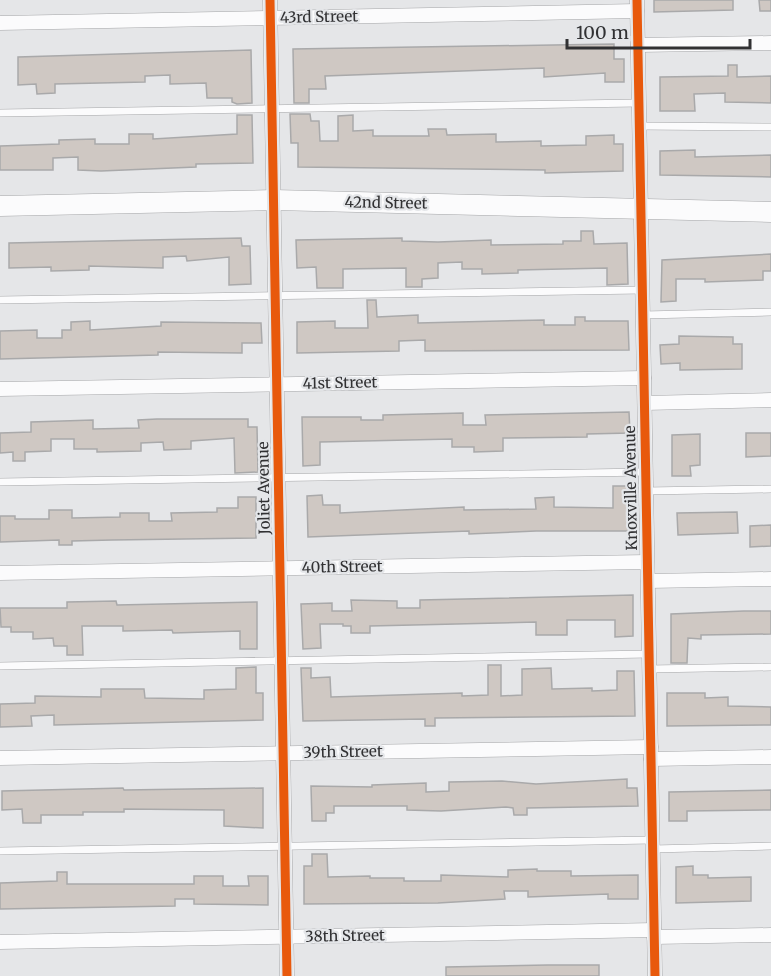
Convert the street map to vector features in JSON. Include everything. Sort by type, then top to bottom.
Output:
[{"type":"street","name":"Joliet Avenue","points":[[270,0],[287,976]]},
{"type":"street","name":"43rd Street","points":[[0,22],[270,18],[637,6]]},
{"type":"street","name":"Knoxville Avenue","points":[[637,6],[655,976]]},
{"type":"street","points":[[638,45],[771,43]]},
{"type":"street","name":"42nd Street","points":[[0,206],[274,200],[771,212]]},
{"type":"street","name":"41st Street","points":[[0,389],[644,378]]},
{"type":"street","points":[[645,403],[771,400]]},
{"type":"street","name":"40th Street","points":[[0,573],[647,562]]},
{"type":"street","points":[[648,581],[771,579]]},
{"type":"street","name":"39th Street","points":[[0,758],[283,753],[651,753],[771,757]]},
{"type":"street","name":"38th Street","points":[[0,942],[286,937],[771,935]]},
{"type":"lane","points":[[0,113],[639,103]]},
{"type":"lane","points":[[639,126],[771,127]]},
{"type":"lane","points":[[0,300],[642,290]]},
{"type":"lane","points":[[643,315],[771,312]]},
{"type":"lane","points":[[0,482],[646,472]]},
{"type":"lane","points":[[646,491],[771,489]]},
{"type":"lane","points":[[0,666],[649,654]]},
{"type":"lane","points":[[649,669],[771,667]]},
{"type":"lane","points":[[0,851],[285,845],[771,846]]},
{"type":"building","points":[[654,0],[733,0],[733,10],[654,12]]},
{"type":"building","points":[[759,0],[771,0],[771,11],[760,11]]},
{"type":"building","points":[[614,44],[614,59],[624,59],[624,82],[605,82],[605,73],[544,77],[544,68],[325,76],[326,89],[309,89],[309,103],[294,103],[293,49]]},
{"type":"building","points":[[251,50],[252,103],[237,104],[232,102],[232,98],[207,98],[206,83],[170,84],[170,75],[145,76],[145,82],[55,84],[55,93],[37,94],[36,84],[18,85],[18,57]]},
{"type":"building","points":[[728,65],[737,65],[737,77],[771,76],[771,103],[725,102],[725,93],[694,94],[695,111],[660,111],[660,77],[728,76]]},
{"type":"building","points":[[290,114],[310,114],[311,121],[319,121],[320,141],[338,141],[338,116],[353,115],[353,131],[373,130],[373,136],[429,136],[428,129],[446,129],[447,135],[496,134],[496,142],[541,141],[541,146],[586,145],[586,136],[614,135],[614,144],[623,144],[623,171],[545,173],[545,170],[298,167],[298,143],[291,143]]},
{"type":"building","points":[[237,115],[252,115],[253,163],[196,164],[196,167],[101,171],[78,170],[78,157],[53,158],[53,170],[0,170],[0,146],[59,144],[59,140],[95,139],[95,144],[129,144],[129,134],[153,134],[153,139],[237,134]]},
{"type":"building","points":[[695,150],[695,157],[771,155],[771,177],[660,175],[660,151]]},
{"type":"building","points":[[581,231],[593,231],[594,244],[627,243],[628,284],[607,285],[607,268],[518,270],[518,273],[482,274],[482,269],[462,269],[462,262],[438,263],[438,278],[422,279],[422,287],[406,287],[406,268],[343,269],[343,288],[317,288],[316,267],[297,268],[296,240],[402,238],[402,241],[438,242],[491,240],[491,245],[563,244],[563,241],[581,241]]},
{"type":"building","points":[[241,238],[242,246],[250,246],[251,284],[229,285],[229,257],[187,261],[186,256],[163,257],[163,268],[89,266],[89,270],[51,271],[51,267],[9,268],[9,243]]},
{"type":"building","points":[[771,254],[771,271],[763,271],[763,280],[705,282],[705,279],[676,279],[676,301],[661,302],[662,260]]},
{"type":"building","points":[[367,300],[376,300],[377,317],[418,315],[418,323],[544,320],[544,325],[575,325],[575,317],[585,317],[585,321],[628,321],[629,350],[425,351],[425,340],[399,341],[399,351],[297,353],[297,322],[335,321],[335,328],[368,328]]},
{"type":"building","points":[[90,321],[90,330],[161,326],[161,322],[261,323],[262,343],[242,343],[242,353],[158,352],[158,355],[0,359],[0,331],[37,330],[37,338],[62,338],[62,330],[71,330],[71,322]]},
{"type":"building","points":[[679,336],[733,337],[733,344],[742,344],[742,369],[680,370],[680,363],[661,364],[660,345],[679,344]]},
{"type":"building","points":[[629,412],[630,433],[587,434],[587,437],[503,438],[503,451],[474,452],[474,447],[452,447],[452,439],[320,442],[320,465],[303,466],[302,417],[361,417],[361,420],[383,420],[383,415],[463,413],[463,425],[486,425],[485,415]]},
{"type":"building","points":[[248,419],[248,427],[257,427],[258,472],[235,473],[234,438],[191,441],[191,449],[164,450],[163,442],[141,443],[141,451],[97,452],[97,449],[74,449],[74,439],[51,439],[51,451],[25,452],[25,461],[13,461],[13,452],[0,453],[0,433],[31,432],[31,422],[93,420],[93,429],[139,428],[138,420]]},
{"type":"building","points":[[746,433],[771,433],[771,456],[746,457]]},
{"type":"building","points":[[700,434],[700,465],[690,466],[691,476],[672,476],[672,435]]},
{"type":"building","points":[[613,486],[631,486],[631,531],[469,534],[469,531],[308,537],[307,496],[322,495],[323,505],[340,505],[340,513],[464,507],[464,510],[536,509],[535,498],[554,497],[554,507],[613,508]]},
{"type":"building","points":[[238,497],[256,497],[256,538],[72,541],[72,545],[59,545],[59,540],[0,542],[0,516],[15,516],[15,519],[49,519],[49,510],[72,510],[72,518],[120,517],[120,513],[149,513],[149,521],[172,521],[171,513],[217,512],[217,508],[238,508]]},
{"type":"building","points":[[737,512],[738,533],[678,535],[677,513]]},
{"type":"building","points":[[771,525],[771,546],[750,547],[750,526]]},
{"type":"building","points":[[633,595],[633,636],[615,637],[615,620],[567,620],[567,635],[536,635],[536,622],[370,626],[370,633],[351,633],[351,626],[343,626],[343,624],[320,624],[321,648],[303,649],[301,604],[332,603],[332,611],[352,611],[351,600],[397,601],[397,608],[420,608],[420,600]]},
{"type":"building","points":[[116,601],[117,605],[257,602],[257,649],[240,649],[240,631],[173,633],[172,630],[123,631],[123,626],[82,626],[83,655],[67,655],[67,646],[54,646],[53,638],[33,639],[33,632],[11,632],[11,627],[1,627],[0,608],[67,608],[67,602]]},
{"type":"building","points":[[771,611],[771,634],[701,635],[701,639],[688,638],[687,663],[671,663],[671,614]]},
{"type":"building","points":[[488,665],[501,665],[501,696],[522,695],[522,669],[551,668],[552,689],[592,688],[592,691],[617,690],[617,671],[634,671],[635,716],[435,718],[435,726],[425,726],[425,719],[303,721],[301,668],[311,668],[311,678],[330,677],[331,697],[462,693],[462,696],[488,695]]},
{"type":"building","points":[[256,667],[256,693],[263,693],[263,720],[54,725],[54,715],[31,716],[32,726],[0,727],[0,704],[35,703],[35,696],[101,697],[101,689],[144,689],[145,698],[204,699],[204,690],[236,689],[236,668]]},
{"type":"building","points":[[667,693],[705,693],[705,698],[728,697],[728,706],[771,707],[771,725],[667,726]]},
{"type":"building","points":[[627,779],[627,788],[637,788],[638,806],[527,808],[527,815],[514,815],[513,808],[506,807],[441,811],[407,810],[407,806],[334,806],[334,813],[326,813],[326,821],[312,821],[311,786],[372,787],[372,785],[426,783],[426,792],[449,791],[449,782],[502,781],[536,784]]},
{"type":"building","points":[[123,788],[124,790],[263,788],[263,828],[224,826],[224,810],[124,809],[124,812],[83,812],[83,815],[41,815],[41,823],[23,823],[22,809],[2,810],[2,791]]},
{"type":"building","points":[[771,790],[771,810],[687,811],[687,821],[669,821],[669,792]]},
{"type":"building","points":[[312,854],[327,854],[328,877],[370,876],[370,878],[404,878],[404,881],[441,881],[441,875],[508,877],[508,870],[537,869],[537,871],[571,871],[571,876],[638,875],[638,899],[608,899],[608,894],[528,897],[528,891],[504,891],[505,899],[438,903],[304,904],[304,866],[312,866]]},
{"type":"building","points":[[693,866],[693,875],[708,875],[708,878],[751,877],[751,901],[676,903],[676,867]]},
{"type":"building","points":[[57,872],[67,872],[67,884],[194,884],[194,876],[223,876],[223,886],[249,886],[248,876],[268,876],[268,905],[194,904],[194,899],[175,899],[175,906],[0,909],[0,883],[57,881]]},
{"type":"building","points":[[599,965],[599,976],[446,976],[446,967]]},
{"type":"cycle path","points":[[270,0],[287,976]]},
{"type":"cycle path","points":[[637,0],[655,976]]}]
